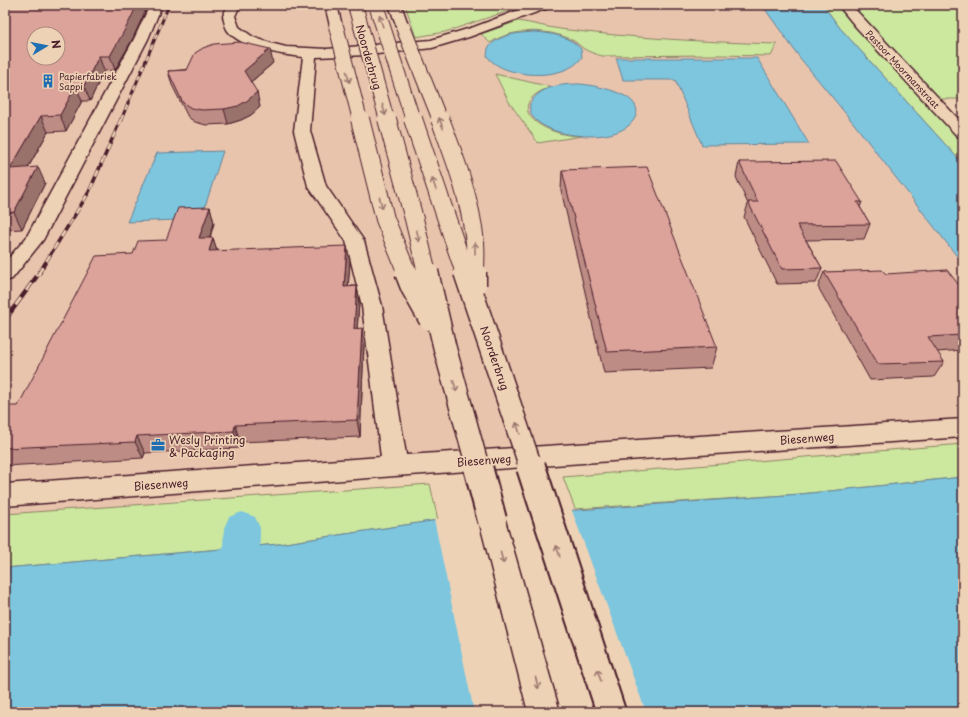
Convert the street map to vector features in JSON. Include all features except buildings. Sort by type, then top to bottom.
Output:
[{"type":"main road","points":[[5,275],[34,240],[141,39],[156,5]]},
{"type":"main road","points":[[234,5],[229,16],[230,24],[240,36],[265,46],[318,53],[393,48],[436,43],[544,5]]},
{"type":"main road","points":[[330,5],[385,219],[412,287],[445,349]]},
{"type":"main road","name":"Noorderbrug","points":[[355,5],[414,219],[445,349],[544,712]]},
{"type":"main road","name":"Noorderbrug","points":[[376,5],[418,136],[475,301],[611,712]]},
{"type":"main road","points":[[395,5],[449,142],[468,205],[475,243],[475,301]]},
{"type":"main road","name":"Pastoor Moormanstraat","points":[[844,5],[860,24],[963,133]]},
{"type":"main road","points":[[318,53],[302,131],[317,186],[355,241],[372,306],[395,466]]},
{"type":"main road","name":"Biesenweg","points":[[5,495],[395,466],[963,428]]},
{"type":"shaded area","points":[[5,5],[386,5],[394,27],[408,26],[417,48],[442,45],[481,34],[563,5],[774,5],[963,261],[963,440],[258,485],[5,529]]},
{"type":"green space","points":[[405,5],[526,5],[445,32],[416,37]]},
{"type":"green space","points":[[823,5],[839,5],[876,50],[963,143],[963,164],[840,28]]},
{"type":"green space","points":[[850,5],[963,5],[963,99],[938,99]]},
{"type":"green space","points":[[518,21],[560,29],[614,35],[696,41],[777,44],[771,56],[602,56],[586,50],[572,40],[552,33],[530,31],[519,32],[499,38],[490,43],[481,34]]},
{"type":"green space","points":[[495,74],[551,87],[541,91],[529,101],[527,107],[528,113],[539,124],[548,129],[573,136],[582,136],[538,143],[509,102]]},
{"type":"green space","points":[[963,444],[963,477],[801,494],[575,509],[563,477]]},
{"type":"green space","points":[[430,484],[438,520],[279,544],[5,568],[5,514]]},
{"type":"water","points":[[762,5],[823,5],[840,28],[963,164],[963,264],[855,125],[800,58]]},
{"type":"water","points":[[534,32],[553,34],[566,38],[581,49],[582,57],[574,65],[563,71],[549,74],[534,74],[520,73],[506,69],[495,64],[487,56],[488,48],[492,43],[503,37]]},
{"type":"water","points":[[616,58],[757,58],[809,144],[702,145],[675,80],[623,80]]},
{"type":"water","points":[[580,84],[608,89],[628,98],[635,104],[637,112],[633,121],[626,128],[604,135],[591,136],[566,134],[542,125],[530,112],[530,104],[539,93],[552,87]]},
{"type":"water","points":[[223,151],[201,219],[127,222],[157,153]]},
{"type":"water","points":[[963,477],[963,712],[5,712],[5,568],[279,544],[438,520],[801,494]]},
{"type":"pier","points":[[571,508],[646,712],[474,712],[434,519]]},
{"type":"waterway","points":[[240,588],[242,528]]},
{"type":"railway","points":[[121,120],[169,5]]},
{"type":"railway","points":[[39,273],[89,192],[121,119]]},
{"type":"railway","points":[[5,320],[40,272]]},
{"type":"place","name":"Papierfabriek Sappi","points":[[48,81]]},
{"type":"place","name":"Wesly Printing & Packaging","points":[[158,445]]}]
